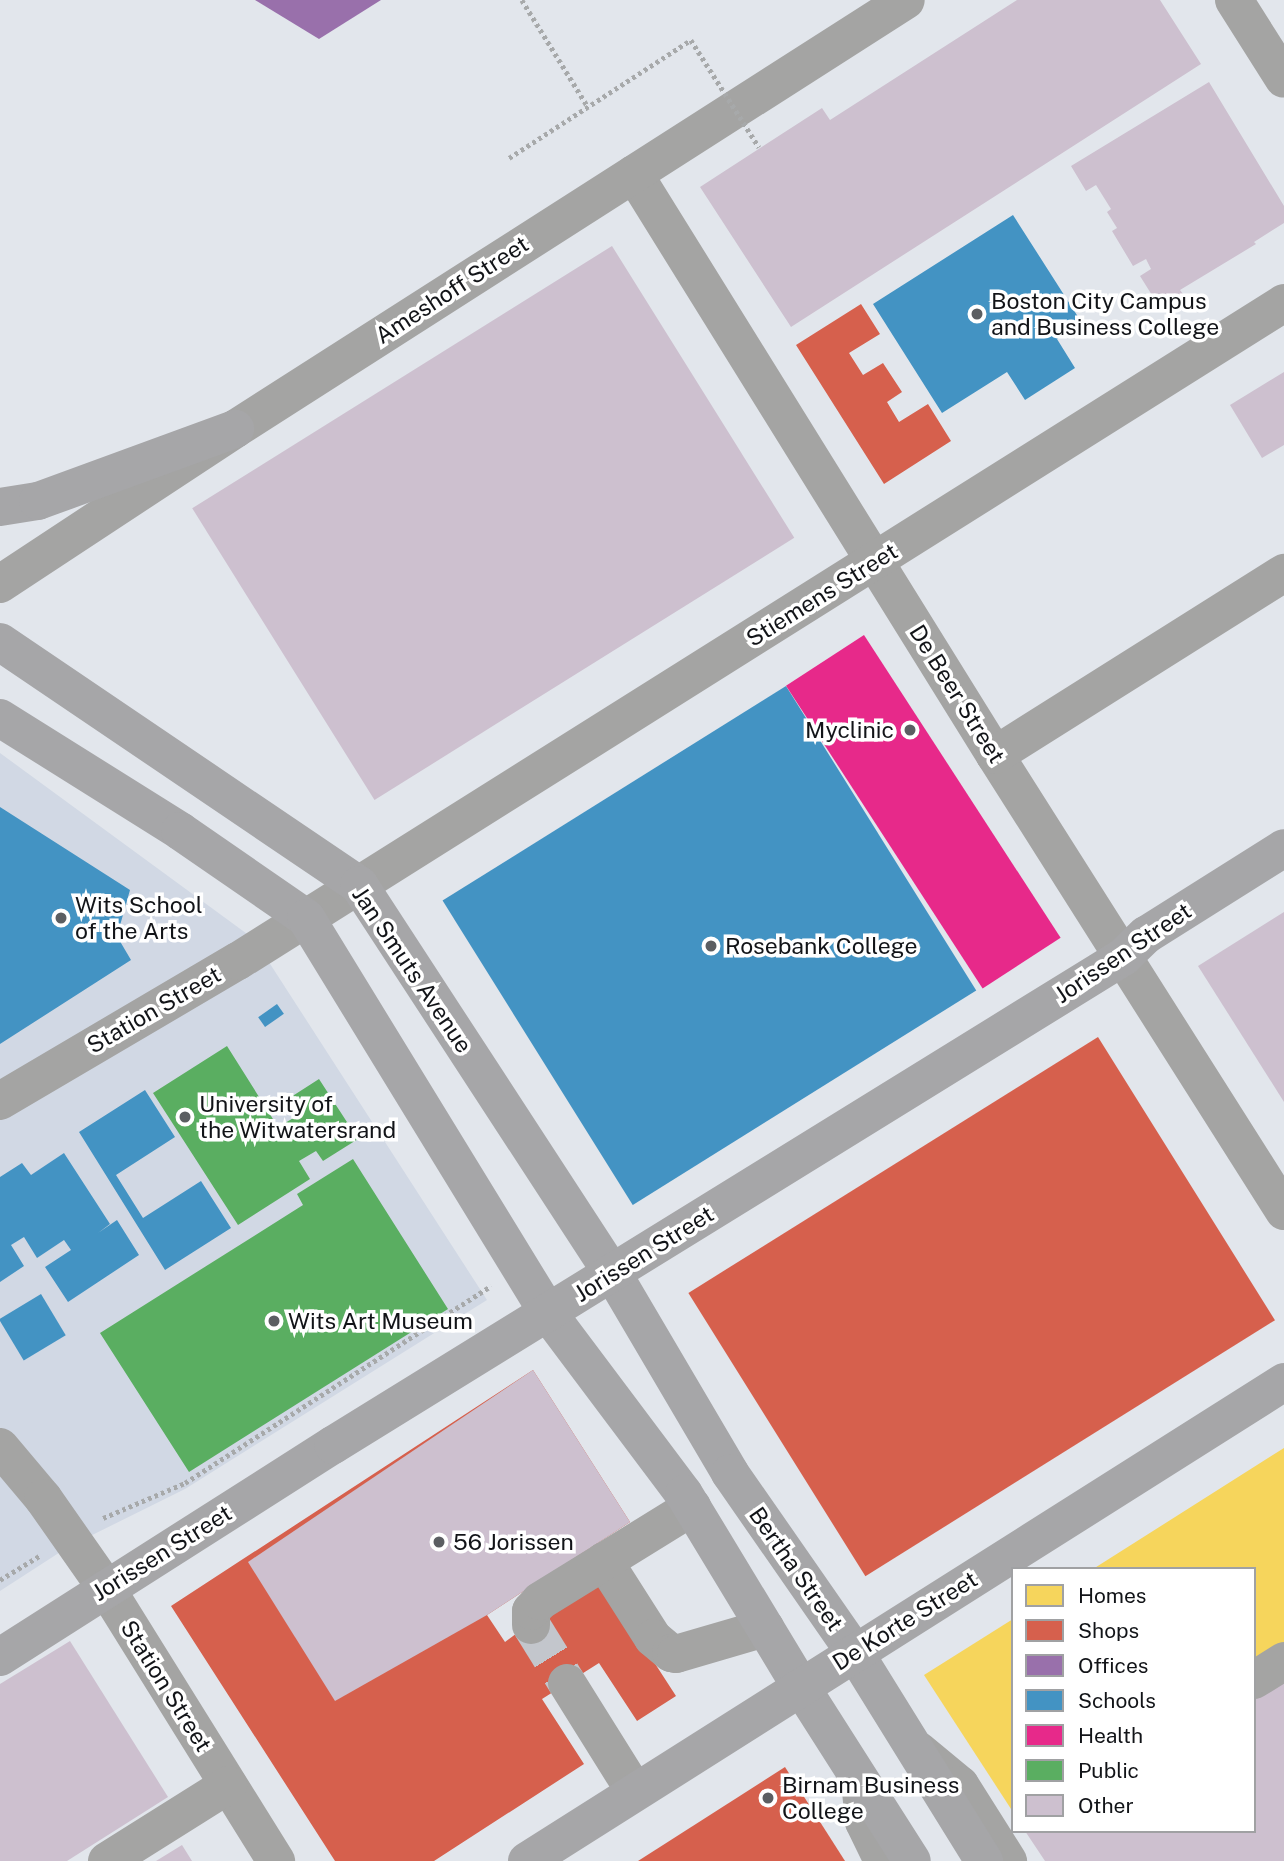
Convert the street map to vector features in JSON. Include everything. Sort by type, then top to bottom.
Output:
[{"type":"main road","points":[[0,507],[38,501],[235,429]]},
{"type":"main road","name":"Jan Smuts Avenue","points":[[0,642],[359,885],[613,1274]]},
{"type":"main road","points":[[0,718],[180,831],[306,918],[548,1313],[692,1507],[801,1687],[912,1861]]},
{"type":"main road","name":"Jorissen Street","points":[[0,1657],[106,1588],[1122,957],[1146,935],[1284,848]]},
{"type":"main road","name":"Bertha Street","points":[[613,1274],[730,1473],[855,1653],[912,1746],[1001,1849]]},
{"type":"main road","name":"De Korte Street","points":[[527,1861],[1284,1382]]},
{"type":"street","name":"Ameshoff Street","points":[[0,584],[235,429],[906,0]]},
{"type":"street","points":[[1234,0],[1284,79]]},
{"type":"street","name":"De Beer Street","points":[[634,174],[995,755],[1284,1211]]},
{"type":"street","name":"Stiemens Street","points":[[306,918],[1284,303]]},
{"type":"street","points":[[995,755],[1284,573]]},
{"type":"street","name":"Station Street","points":[[0,1101],[306,918]]},
{"type":"street","name":"Station Street","points":[[0,1447],[43,1498],[106,1588],[276,1861]]},
{"type":"street","points":[[531,1625],[531,1611],[540,1601],[692,1507]]},
{"type":"street","points":[[604,1562],[653,1638],[670,1653],[676,1654],[765,1628]]},
{"type":"street","points":[[1256,1679],[1284,1661]]},
{"type":"street","points":[[567,1683],[635,1792]]},
{"type":"street","points":[[860,1781],[864,1822],[883,1861]]},
{"type":"street","points":[[107,1861],[228,1785]]},
{"type":"path","points":[[522,0],[588,107]]},
{"type":"path","points":[[509,158],[691,40],[759,147]]},
{"type":"shaded area","name":"University of the Witwatersrand","points":[[0,753],[254,939],[487,1300],[185,1489],[68,1547],[0,1591]]},
{"type":"building: Homes","points":[[1284,1448],[1284,1652],[1256,1670],[1256,1567],[1096,1567]]},
{"type":"building: Homes","points":[[1011,1620],[1011,1809],[924,1675]]},
{"type":"building: Shops","points":[[861,304],[880,334],[849,353],[863,375],[883,363],[902,392],[887,402],[899,422],[928,404],[951,441],[884,484],[796,345]]},
{"type":"building: Shops","points":[[1098,1037],[1275,1320],[865,1576],[688,1293]]},
{"type":"building: Shops","points":[[533,1370],[630,1522],[487,1615],[505,1642],[597,1574],[676,1696],[637,1721],[599,1663],[542,1699],[584,1764],[434,1861],[335,1861],[171,1606]]},
{"type":"building: Shops","name":"Birnam Business College","points":[[785,1767],[845,1861],[638,1861]]},
{"type":"building: Offices","points":[[255,0],[381,0],[319,39]]},
{"type":"building: Schools","name":"Boston City Campus and Business College","points":[[1013,215],[1082,323],[1057,339],[1075,368],[1025,400],[1007,372],[942,413],[873,304]]},
{"type":"building: Schools","name":"Rosebank College","points":[[786,686],[976,990],[633,1205],[443,901]]},
{"type":"building: Schools","name":"Wits School of the Arts","points":[[0,807],[130,890],[119,929],[121,943],[131,960],[0,1044]]},
{"type":"building: Schools","points":[[277,1004],[284,1014],[265,1027],[258,1017]]},
{"type":"building: Schools","points":[[145,1090],[175,1137],[116,1175],[143,1218],[201,1181],[231,1228],[165,1270],[79,1132]]},
{"type":"building: Schools","points":[[64,1153],[110,1224],[98,1233],[117,1220],[139,1255],[68,1302],[45,1267],[71,1250],[64,1240],[37,1258],[24,1237],[11,1245],[24,1266],[0,1282],[0,1177],[22,1163],[31,1175]]},
{"type":"building: Schools","points":[[41,1294],[66,1335],[24,1360],[0,1319]]},
{"type":"building: Health","points":[[864,635],[1061,938],[983,988],[786,686]]},
{"type":"building: Public","points":[[227,1046],[278,1127],[302,1113],[291,1097],[319,1079],[358,1139],[323,1161],[316,1151],[299,1161],[310,1179],[238,1225],[153,1093]]},
{"type":"building: Public","name":"Wits Art Museum","points":[[353,1159],[448,1309],[189,1472],[100,1333],[303,1205],[297,1194]]},
{"type":"building: Other","points":[[1017,0],[1160,0],[1201,64],[791,327],[700,187],[822,108],[830,120]]},
{"type":"building: Other","points":[[1209,82],[1284,206],[1284,223],[1254,242],[1256,244],[1180,290],[1183,294],[1160,308],[1140,276],[1151,269],[1146,259],[1133,266],[1112,231],[1117,228],[1107,212],[1111,209],[1096,185],[1086,191],[1071,166]]},
{"type":"building: Other","points":[[612,246],[794,538],[375,800],[192,508]]},
{"type":"building: Other","points":[[1284,372],[1284,445],[1262,458],[1230,405]]},
{"type":"building: Other","points":[[1284,912],[1284,1102],[1198,966]]},
{"type":"building: Other","name":"56 Jorissen","points":[[533,1370],[630,1522],[487,1615],[335,1701],[248,1562]]},
{"type":"building: Other","points":[[70,1641],[168,1797],[67,1861],[0,1861],[0,1684]]},
{"type":"building: Other","points":[[1284,1666],[1284,1861],[1045,1861],[1026,1833],[1256,1833],[1256,1683]]},
{"type":"building: Other","points":[[182,1845],[192,1861],[156,1861]]},
{"type":"tunnel","points":[[531,1625],[567,1683]]},
{"type":"place","name":"Boston City Campus and Business College","points":[[977,314]]},
{"type":"place","name":"Myclinic","points":[[910,730]]},
{"type":"place","name":"Wits School of the Arts","points":[[61,918]]},
{"type":"place","name":"Rosebank College","points":[[711,946]]},
{"type":"place","name":"University of the Witwatersrand","points":[[185,1117]]},
{"type":"place","name":"Wits Art Museum","points":[[274,1321]]},
{"type":"place","name":"56 Jorissen","points":[[439,1542]]},
{"type":"place","name":"Birnam Business College","points":[[768,1798]]}]
